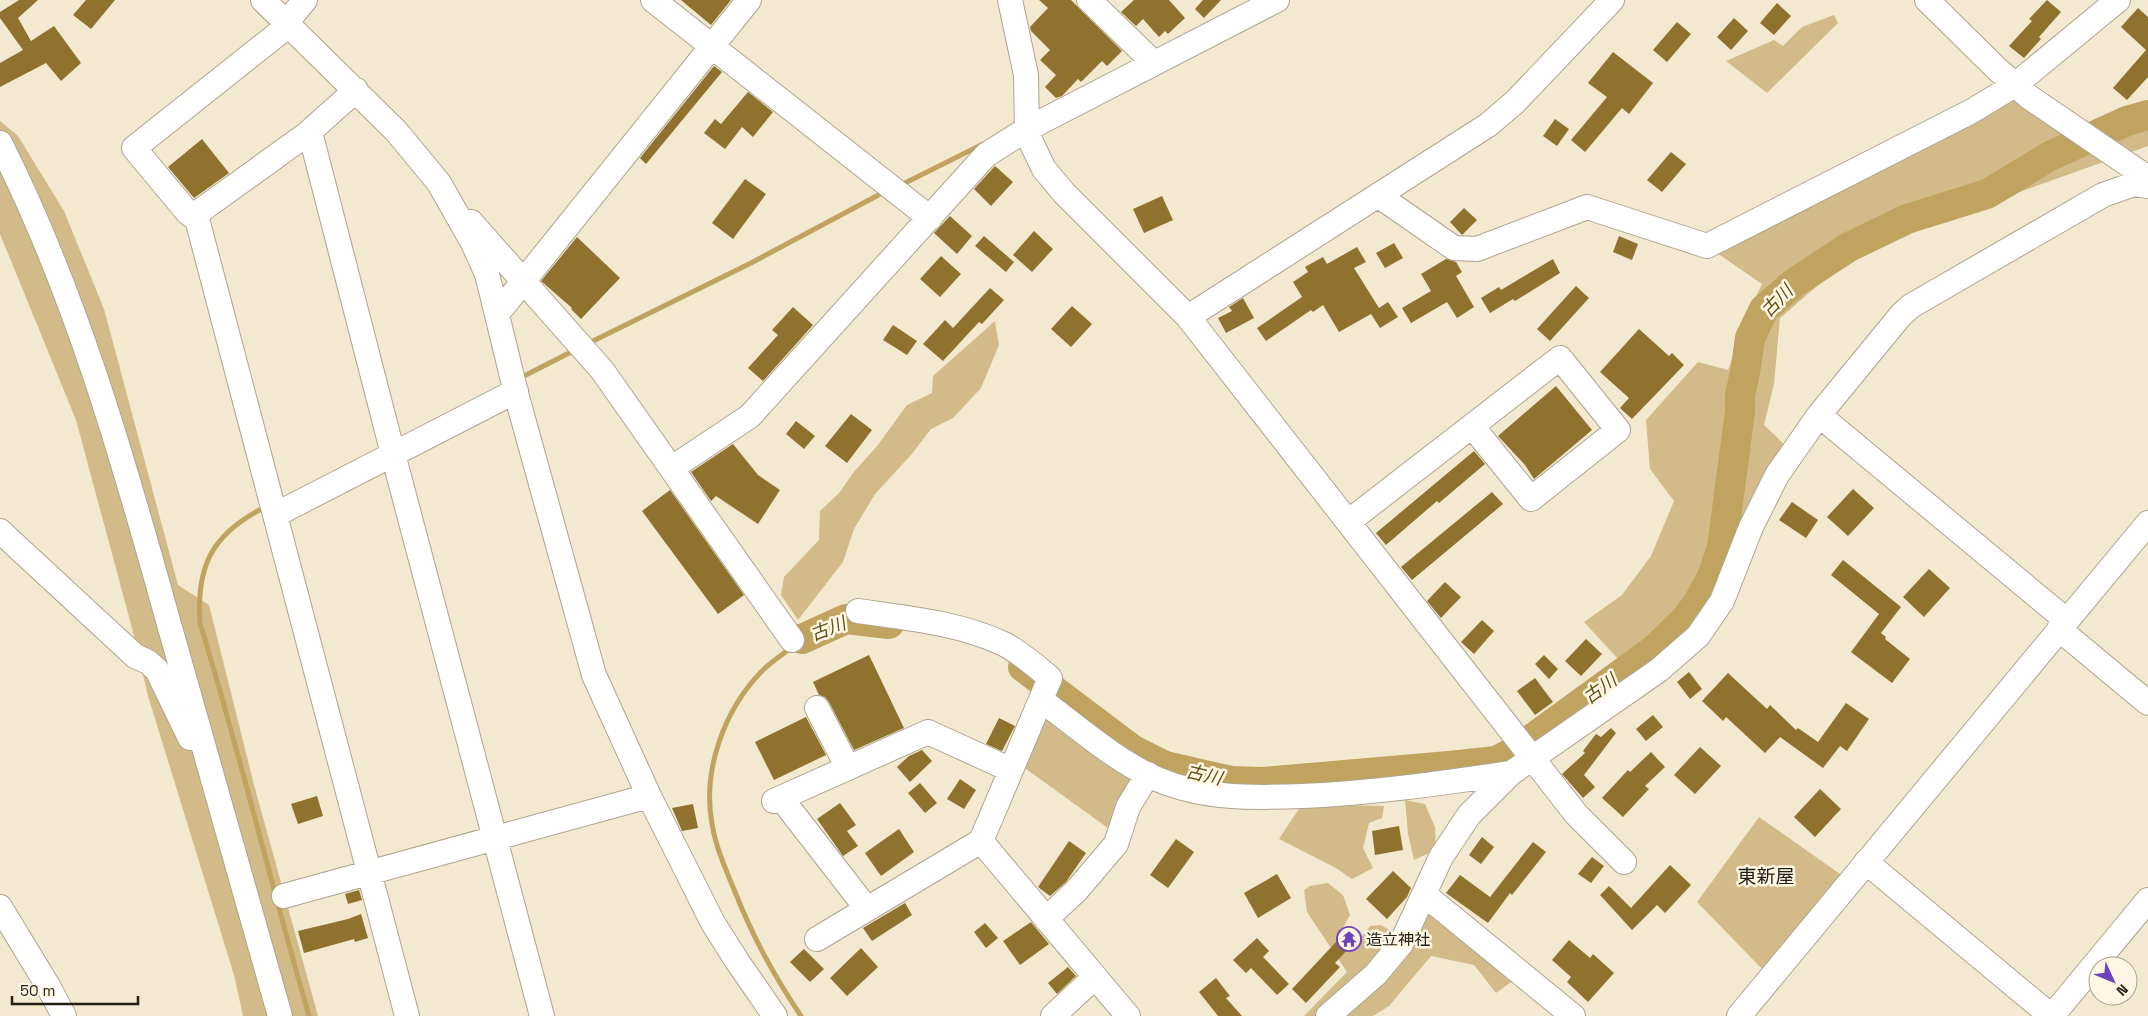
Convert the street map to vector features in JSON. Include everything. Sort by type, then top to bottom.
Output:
[{"type":"street","points":[[263,0],[396,131],[523,282],[602,370],[792,640]]},
{"type":"street","points":[[197,219],[188,213],[134,148],[288,24],[305,0]]},
{"type":"street","points":[[654,0],[930,218]]},
{"type":"street","points":[[497,314],[749,0]]},
{"type":"street","points":[[1010,0],[1026,75],[1027,134],[1044,169],[1064,193],[1188,316],[1576,814],[1624,862]]},
{"type":"street","points":[[672,468],[750,416],[986,155],[1027,129],[1277,0]]},
{"type":"street","points":[[1188,316],[1380,196],[1488,125],[1515,102],[1612,0]]},
{"type":"street","points":[[1927,0],[2029,97],[2148,178]]},
{"type":"street","points":[[1380,196],[1454,248],[1477,250],[1587,207],[1706,246],[1972,111],[2015,85],[2118,0]]},
{"type":"street","points":[[1101,4],[1154,63]]},
{"type":"street","points":[[356,90],[310,132],[200,211],[197,219],[407,1016]]},
{"type":"street","points":[[310,132],[390,446],[542,1016]]},
{"type":"street","points":[[0,143],[26,196],[57,270],[98,379],[280,1016]]},
{"type":"street","points":[[439,183],[487,274],[514,384],[594,674],[649,796],[714,923],[772,1015]]},
{"type":"street","points":[[1328,1016],[1376,974],[1401,944],[1441,857],[1469,815],[1511,773],[1659,670],[1698,636],[1722,601],[1751,527],[1776,475],[1819,415],[1901,315],[1911,306],[2103,195],[2134,184],[2148,186]]},
{"type":"street","points":[[1348,522],[1472,426],[1560,358],[1618,430],[1531,499],[1472,426]]},
{"type":"street","points":[[272,505],[514,384]]},
{"type":"street","points":[[1819,415],[2062,625],[2148,703]]},
{"type":"street","points":[[1739,1016],[2148,523]]},
{"type":"street","points":[[0,532],[135,656],[148,662],[157,670],[200,759],[208,762]]},
{"type":"street","points":[[817,939],[981,841],[1050,678],[1031,662],[1004,645],[969,631],[922,620],[858,611]]},
{"type":"street","points":[[1041,700],[1122,761],[1159,779],[1208,794],[1256,798],[1358,794],[1511,773]]},
{"type":"street","points":[[817,708],[848,768]]},
{"type":"street","points":[[867,908],[778,800],[928,732],[1011,770]]},
{"type":"street","points":[[1046,919],[1076,891],[1116,844],[1128,807],[1148,774]]},
{"type":"street","points":[[284,896],[649,796]]},
{"type":"street","points":[[981,841],[1128,1016]]},
{"type":"street","points":[[1866,862],[2052,1016],[2148,900]]},
{"type":"street","points":[[1425,895],[1573,1016]]},
{"type":"street","points":[[0,907],[64,1016]]},
{"type":"street","points":[[1053,1016],[1095,976]]},
{"type":"shaded area","points":[[1834,15],[1838,23],[1767,93],[1726,61],[1774,40],[1783,46],[1802,27]]},
{"type":"shaded area","points":[[2015,85],[2078,131],[2148,101],[2148,146],[1910,231],[1837,269],[1780,318],[1774,384],[1764,425],[1788,448],[1693,640],[1532,759],[1514,735],[1620,661],[1584,622],[1622,595],[1651,556],[1674,501],[1650,469],[1646,420],[1698,362],[1728,370],[1750,309],[1762,284],[1707,246]]},
{"type":"shaded area","points":[[0,121],[18,136],[64,211],[104,309],[178,585],[209,605],[254,785],[318,1016],[243,1016],[234,975],[148,696],[132,628],[76,420],[0,234],[0,146],[14,174],[0,131]]},
{"type":"shaded area","points":[[995,321],[999,345],[981,388],[953,418],[931,429],[911,455],[875,494],[854,529],[843,562],[798,620],[781,595],[784,577],[819,540],[820,511],[839,493],[907,405],[932,393],[933,376]]},
{"type":"shaded area","points":[[1048,705],[1148,774],[1119,836],[1015,761]]},
{"type":"shaded area","points":[[1405,800],[1425,804],[1435,827],[1436,850],[1414,860],[1408,834]]},
{"type":"shaded area","points":[[1302,804],[1384,806],[1382,818],[1369,823],[1363,848],[1373,868],[1352,879],[1336,868],[1279,839]]},
{"type":"shaded area","points":[[1759,817],[1850,881],[1766,973],[1697,902]]},
{"type":"shaded area","points":[[1328,883],[1343,895],[1350,915],[1336,940],[1349,952],[1370,926],[1381,925],[1396,934],[1430,899],[1522,974],[1496,993],[1474,965],[1431,956],[1389,1006],[1373,1016],[1304,1016],[1347,972],[1307,912],[1304,890],[1310,886]]},
{"type":"building","points":[[19,0],[38,0],[18,18],[31,41],[54,26],[81,63],[61,81],[46,63],[0,87],[0,63],[23,50],[0,18],[0,12]]},
{"type":"building","points":[[86,0],[115,0],[91,29],[73,15]]},
{"type":"building","points":[[681,0],[731,0],[711,25]]},
{"type":"building","points":[[1039,0],[1071,0],[1122,51],[1107,66],[1102,61],[1081,82],[1078,79],[1062,96],[1056,98],[1045,87],[1056,75],[1040,60],[1050,50],[1031,31],[1030,27],[1048,8]]},
{"type":"building","points":[[1134,0],[1169,0],[1185,18],[1168,34],[1165,31],[1159,37],[1143,19],[1136,26],[1121,12]]},
{"type":"building","points":[[1203,0],[1221,0],[1204,18],[1195,9]]},
{"type":"building","points":[[2047,0],[2061,12],[2024,58],[2009,46],[2032,21],[2029,19]]},
{"type":"building","points":[[1777,3],[1791,16],[1774,35],[1760,23]]},
{"type":"building","points":[[2138,8],[2148,17],[2148,77],[2127,100],[2113,88],[2146,50],[2121,27]]},
{"type":"building","points":[[1734,18],[1748,31],[1731,50],[1717,37]]},
{"type":"building","points":[[1677,22],[1691,34],[1667,62],[1653,50]]},
{"type":"building","points":[[1613,52],[1653,83],[1629,114],[1622,108],[1585,152],[1571,140],[1607,97],[1588,83]]},
{"type":"building","points":[[714,66],[722,72],[646,164],[640,158]]},
{"type":"building","points":[[748,92],[773,112],[753,137],[742,127],[725,149],[704,133],[715,119],[721,124]]},
{"type":"building","points":[[1555,119],[1569,129],[1557,146],[1543,136]]},
{"type":"building","points":[[202,139],[229,173],[194,198],[168,167]]},
{"type":"building","points":[[1671,152],[1686,164],[1662,192],[1647,180]]},
{"type":"building","points":[[995,166],[1013,182],[991,206],[974,189]]},
{"type":"building","points":[[745,179],[766,194],[733,239],[712,223]]},
{"type":"building","points":[[1162,196],[1173,220],[1144,233],[1133,209]]},
{"type":"building","points":[[1464,208],[1477,220],[1462,235],[1450,222]]},
{"type":"building","points":[[950,216],[972,236],[957,254],[934,233]]},
{"type":"building","points":[[1034,231],[1053,249],[1032,272],[1013,255]]},
{"type":"building","points":[[984,236],[1014,262],[1006,272],[975,246]]},
{"type":"building","points":[[1619,236],[1638,244],[1632,260],[1613,252]]},
{"type":"building","points":[[577,237],[620,278],[581,319],[572,308],[541,281]]},
{"type":"building","points":[[1394,243],[1403,258],[1385,268],[1376,253]]},
{"type":"building","points":[[1357,247],[1366,262],[1354,268],[1379,308],[1388,302],[1398,317],[1380,328],[1371,314],[1339,332],[1323,305],[1313,312],[1311,310],[1266,341],[1257,328],[1302,297],[1293,282],[1308,272],[1305,267],[1323,257],[1327,264]]},
{"type":"building","points":[[941,256],[961,274],[940,297],[920,279]]},
{"type":"building","points":[[1446,259],[1456,262],[1462,272],[1456,276],[1474,307],[1457,318],[1447,302],[1411,323],[1402,308],[1431,291],[1421,274]]},
{"type":"building","points":[[1553,259],[1560,273],[1515,301],[1513,299],[1490,313],[1481,298],[1499,287],[1501,290]]},
{"type":"building","points":[[1576,286],[1589,298],[1550,341],[1537,329]]},
{"type":"building","points":[[990,288],[1004,300],[982,324],[979,322],[943,361],[923,344],[945,320],[953,328]]},
{"type":"building","points":[[1243,298],[1254,318],[1226,333],[1218,318],[1232,311],[1229,307]]},
{"type":"building","points":[[1072,306],[1092,324],[1071,347],[1051,329]]},
{"type":"building","points":[[793,307],[813,325],[763,381],[748,368],[778,335],[772,330]]},
{"type":"building","points":[[893,325],[917,341],[907,355],[883,340]]},
{"type":"building","points":[[1639,329],[1669,356],[1672,353],[1684,365],[1632,419],[1620,408],[1629,398],[1600,372]]},
{"type":"building","points":[[1556,386],[1592,430],[1534,479],[1525,465],[1498,436]]},
{"type":"building","points":[[851,414],[872,430],[847,463],[825,446]]},
{"type":"building","points":[[796,421],[815,436],[804,449],[786,434]]},
{"type":"building","points":[[733,444],[758,475],[780,490],[758,524],[716,496],[711,501],[691,472]]},
{"type":"building","points":[[1474,451],[1485,464],[1439,503],[1437,501],[1386,545],[1376,533]]},
{"type":"building","points":[[1853,489],[1874,508],[1848,536],[1827,517]]},
{"type":"building","points":[[670,490],[744,595],[718,614],[642,511]]},
{"type":"building","points":[[1492,492],[1503,504],[1412,580],[1401,567]]},
{"type":"building","points":[[1792,502],[1818,520],[1806,538],[1779,520]]},
{"type":"building","points":[[1843,560],[1901,607],[1881,633],[1886,637],[1885,639],[1910,659],[1892,683],[1851,652],[1879,614],[1831,575]]},
{"type":"building","points":[[1929,569],[1950,588],[1924,617],[1903,597]]},
{"type":"building","points":[[1445,582],[1461,597],[1441,618],[1427,601]]},
{"type":"building","points":[[1482,620],[1494,631],[1474,654],[1461,642]]},
{"type":"building","points":[[1586,639],[1602,654],[1581,676],[1565,661]]},
{"type":"building","points":[[869,655],[904,728],[854,750],[829,702],[825,697],[819,695],[813,682]]},
{"type":"building","points":[[1544,655],[1558,669],[1549,679],[1535,664]]},
{"type":"building","points":[[1689,672],[1702,689],[1690,699],[1677,682]]},
{"type":"building","points":[[1728,673],[1767,709],[1770,705],[1796,730],[1798,728],[1818,742],[1846,703],[1869,719],[1847,751],[1840,746],[1823,768],[1780,737],[1765,753],[1726,717],[1723,721],[1702,701]]},
{"type":"building","points":[[1535,678],[1553,702],[1535,715],[1517,691]]},
{"type":"building","points":[[1653,715],[1663,727],[1646,741],[1636,729]]},
{"type":"building","points":[[806,717],[826,755],[774,780],[755,742]]},
{"type":"building","points":[[999,718],[1015,726],[1002,751],[986,744]]},
{"type":"building","points":[[1611,728],[1616,733],[1584,775],[1595,787],[1583,798],[1562,774],[1585,753],[1583,751],[1596,734],[1601,737]]},
{"type":"building","points":[[1700,747],[1721,766],[1695,794],[1674,775]]},
{"type":"building","points":[[922,750],[932,761],[910,782],[897,767],[909,756]]},
{"type":"building","points":[[1651,752],[1665,767],[1645,786],[1649,789],[1623,817],[1602,798],[1628,770],[1630,772]]},
{"type":"building","points":[[960,779],[976,790],[964,809],[947,799]]},
{"type":"building","points":[[920,783],[937,803],[925,813],[908,793]]},
{"type":"building","points":[[1820,789],[1841,809],[1815,837],[1794,817]]},
{"type":"building","points":[[317,796],[323,816],[298,824],[291,804]]},
{"type":"building","points":[[840,803],[856,825],[847,831],[858,846],[843,856],[817,819]]},
{"type":"building","points":[[693,804],[698,828],[682,831],[672,808]]},
{"type":"building","points":[[1399,826],[1403,850],[1375,855],[1372,831]]},
{"type":"building","points":[[899,829],[914,852],[881,876],[865,853]]},
{"type":"building","points":[[1482,837],[1494,847],[1481,864],[1469,855]]},
{"type":"building","points":[[1176,839],[1194,852],[1168,888],[1150,875]]},
{"type":"building","points":[[1069,841],[1086,853],[1066,882],[1050,896],[1038,887]]},
{"type":"building","points":[[1533,842],[1546,852],[1512,895],[1510,893],[1488,923],[1446,893],[1460,875],[1490,897]]},
{"type":"building","points":[[1592,857],[1604,866],[1591,883],[1578,874]]},
{"type":"building","points":[[1670,865],[1691,885],[1665,913],[1657,905],[1632,930],[1600,895],[1609,886],[1631,908]]},
{"type":"building","points":[[1393,871],[1411,888],[1407,897],[1387,919],[1366,899]]},
{"type":"building","points":[[1277,874],[1291,898],[1258,918],[1244,893]]},
{"type":"building","points":[[359,890],[362,900],[348,904],[345,894]]},
{"type":"building","points":[[905,903],[912,915],[872,941],[863,928]]},
{"type":"building","points":[[361,914],[368,938],[355,942],[354,939],[304,953],[298,931]]},
{"type":"building","points":[[1031,922],[1049,944],[1020,965],[1003,941]]},
{"type":"building","points":[[985,923],[998,938],[986,948],[974,932]]},
{"type":"building","points":[[1350,927],[1360,936],[1335,963],[1340,967],[1306,1003],[1292,989]]},
{"type":"building","points":[[1257,938],[1269,951],[1263,957],[1289,984],[1277,995],[1251,968],[1246,973],[1233,960]]},
{"type":"building","points":[[1569,940],[1590,958],[1593,954],[1614,973],[1588,1002],[1567,982],[1571,977],[1552,960]]},
{"type":"building","points":[[861,948],[878,967],[847,996],[830,978]]},
{"type":"building","points":[[804,949],[824,969],[810,982],[790,962]]},
{"type":"building","points":[[1068,967],[1076,976],[1057,994],[1048,983]]},
{"type":"building","points":[[1216,978],[1230,996],[1226,998],[1242,1016],[1218,1016],[1199,992]]},
{"type":"waterway","name":"古川","points":[[1023,667],[1133,750],[1165,766],[1231,781],[1263,782],[1496,761],[1515,751],[1654,650],[1684,621],[1697,604],[1712,577],[1722,547],[1740,412],[1740,395],[1750,338],[1764,309],[1794,283],[1849,247],[1907,219],[1987,194],[2050,156],[2127,121],[2148,115]]},
{"type":"waterway","points":[[899,186],[983,144]]},
{"type":"waterway","points":[[587,344],[751,263],[886,191]]},
{"type":"waterway","points":[[520,378],[575,350]]},
{"type":"waterway","points":[[267,506],[233,527],[212,552],[205,567],[201,584],[200,623],[229,721],[309,1016]]},
{"type":"waterway","name":"古川","points":[[802,639],[846,619],[889,624]]},
{"type":"waterway","points":[[792,647],[765,668],[738,701],[728,720],[714,761],[710,782],[710,803],[716,842],[742,909],[765,956],[801,1016]]},
{"type":"place","name":"造立神社","points":[[1349,939]]},
{"type":"district","name":"東新屋","points":[[1766,876]]}]
